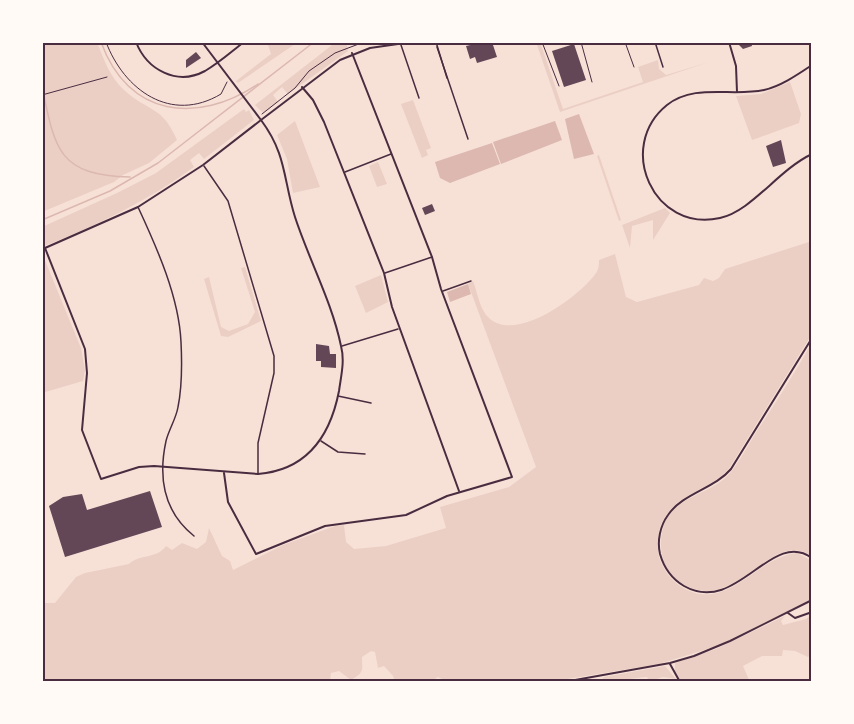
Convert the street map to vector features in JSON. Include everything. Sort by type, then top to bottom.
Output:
[{"type":"street","points":[[136,42],[149,63],[167,74],[188,77],[205,71],[244,42]]},
{"type":"street","points":[[202,42],[259,116],[261,120],[281,154],[295,217],[342,346],[342,373],[338,396],[331,421],[321,441],[307,456],[292,465],[258,474],[163,466],[139,467],[101,479],[83,436],[87,362],[85,349],[44,249],[138,207],[203,165],[261,120],[302,87],[352,53],[412,42]]},
{"type":"street","points":[[436,42],[468,139]]},
{"type":"street","points":[[655,42],[663,67]]},
{"type":"street","points":[[729,42],[736,66],[737,93]]},
{"type":"street","points":[[400,44],[419,98]]},
{"type":"street","points":[[225,472],[228,502],[256,554],[325,526],[406,515],[459,492],[512,477],[442,291],[432,257],[352,53]]},
{"type":"street","points":[[812,65],[780,85],[765,90],[737,93],[702,92],[688,94],[670,103],[652,122],[644,139],[643,165],[651,188],[663,204],[688,218],[706,220],[723,218],[742,209],[789,167],[812,154]]},
{"type":"street","points":[[302,87],[319,111],[384,273],[400,328],[459,492]]},
{"type":"street","points":[[344,172],[392,153]]},
{"type":"street","points":[[203,165],[228,201],[274,356],[274,373],[258,442],[258,474]]},
{"type":"street","points":[[138,207],[174,303],[181,342],[180,399],[167,439],[163,466],[167,501],[179,523],[194,536]]},
{"type":"street","points":[[384,273],[432,257]]},
{"type":"street","points":[[442,291],[471,281]]},
{"type":"street","points":[[342,346],[400,328]]},
{"type":"street","points":[[812,338],[731,469],[716,482],[673,509],[663,523],[659,544],[662,561],[673,578],[687,588],[703,593],[727,589],[786,552],[799,552],[812,558]]},
{"type":"street","points":[[338,396],[370,403]]},
{"type":"street","points":[[321,441],[343,453],[365,454]]},
{"type":"street","points":[[564,682],[670,663],[718,647],[812,600]]},
{"type":"street","points":[[788,613],[795,618],[812,612]]},
{"type":"street","points":[[670,663],[680,682]]},
{"type":"street","points":[[599,682],[600,675]]},
{"type":"lane","points":[[542,42],[560,86]]},
{"type":"lane","points":[[581,42],[592,82]]},
{"type":"lane","points":[[625,42],[634,67]]},
{"type":"path","points":[[106,42],[116,65],[128,81],[147,96],[158,100],[183,104],[207,100],[221,94],[231,79]]},
{"type":"path","points":[[259,116],[295,88],[309,71],[335,53],[364,42]]},
{"type":"path","points":[[370,42],[382,43]]},
{"type":"path","points":[[42,94],[99,77],[107,77]]},
{"type":"shaded area","points":[[42,42],[97,42],[108,68],[119,85],[160,115],[177,140],[149,163],[123,175],[114,182],[42,212]]},
{"type":"shaded area","points":[[298,42],[238,83],[236,81],[271,54],[268,45]]},
{"type":"shaded area","points":[[336,42],[346,42],[348,51],[288,94],[282,87],[273,95],[278,102],[263,113],[255,105]]},
{"type":"shaded area","points":[[536,42],[540,42],[563,109],[643,82],[638,67],[658,60],[659,69],[666,75],[709,62],[560,112]]},
{"type":"shaded area","points":[[790,82],[801,114],[799,123],[752,140],[736,96],[761,94]]},
{"type":"shaded area","points":[[413,100],[431,148],[426,150],[428,155],[422,158],[401,104]]},
{"type":"shaded area","points":[[244,109],[246,112],[249,110],[254,120],[204,159],[199,153],[190,160],[194,167],[121,212],[42,247],[42,227],[156,173]]},
{"type":"shaded area","points":[[579,114],[594,154],[574,159],[565,119]]},
{"type":"shaded area","points":[[295,121],[320,187],[293,193],[287,159],[277,135]]},
{"type":"shaded area","points":[[555,121],[562,140],[501,164],[493,142]]},
{"type":"shaded area","points":[[492,143],[500,164],[450,183],[440,178],[435,162]]},
{"type":"shaded area","points":[[599,155],[621,220],[619,221],[597,156]]},
{"type":"shaded area","points":[[378,162],[387,184],[377,187],[369,166]]},
{"type":"shaded area","points":[[665,208],[670,213],[653,240],[653,220],[632,226],[630,248],[622,225]]},
{"type":"shaded area","points":[[812,241],[812,334],[730,467],[715,481],[688,496],[671,509],[663,521],[658,541],[659,557],[667,573],[680,586],[697,593],[712,594],[726,590],[767,564],[797,553],[812,561],[812,597],[805,603],[717,646],[659,664],[549,682],[448,682],[438,677],[429,682],[395,682],[384,666],[378,668],[375,652],[371,651],[362,657],[362,670],[359,675],[351,680],[339,671],[331,673],[330,682],[42,682],[42,603],[55,603],[76,577],[85,573],[129,564],[158,553],[166,546],[172,550],[182,543],[197,549],[206,542],[209,528],[222,556],[230,561],[233,570],[283,545],[335,526],[344,525],[346,542],[354,549],[386,546],[446,528],[440,507],[509,487],[536,467],[468,284],[473,281],[487,316],[502,325],[516,325],[532,321],[563,304],[588,283],[596,273],[599,260],[615,254],[626,297],[637,302],[699,285],[704,278],[713,281],[719,278],[725,269]]},
{"type":"shaded area","points":[[42,253],[81,348],[85,370],[83,381],[42,393]]},
{"type":"shaded area","points":[[245,267],[261,321],[228,337],[221,336],[204,279],[209,277],[221,327],[229,331],[248,324],[255,312],[241,268]]},
{"type":"shaded area","points":[[381,275],[388,302],[366,313],[355,286]]},
{"type":"shaded area","points":[[468,284],[471,294],[450,302],[447,292]]},
{"type":"shaded area","points":[[812,342],[812,557],[797,550],[783,552],[737,581],[720,588],[703,591],[685,585],[670,572],[662,556],[662,534],[667,518],[680,504],[715,485],[730,473]]},
{"type":"shaded area","points":[[812,614],[812,653],[808,657],[795,651],[783,650],[782,656],[762,656],[743,666],[750,682],[681,682],[675,674],[675,663],[716,649],[785,616],[781,621],[783,625],[806,619]]},
{"type":"shaded area","points":[[665,666],[676,679],[663,677],[649,681],[647,677],[600,682],[604,677]]},
{"type":"building","points":[[492,42],[497,57],[477,63],[475,57],[470,59],[466,46]]},
{"type":"building","points":[[751,42],[752,46],[743,49],[737,43]]},
{"type":"building","points":[[574,44],[586,80],[564,87],[552,51]]},
{"type":"building","points":[[196,52],[201,58],[186,68],[186,60]]},
{"type":"building","points":[[781,140],[786,163],[773,167],[766,146]]},
{"type":"building","points":[[432,204],[435,211],[425,215],[422,208]]},
{"type":"building","points":[[316,344],[329,346],[330,354],[336,354],[336,368],[321,367],[321,361],[316,361]]},
{"type":"building","points":[[150,491],[162,527],[65,557],[49,506],[63,497],[82,494],[87,510]]},
{"type":"waterway","points":[[101,42],[113,67],[128,86],[146,99],[167,106],[189,109],[212,105],[235,97],[258,84]]},
{"type":"waterway","points":[[42,220],[110,191],[158,163],[314,42]]},
{"type":"waterway","points":[[42,86],[51,127],[64,155],[74,164],[88,171],[130,177]]}]
